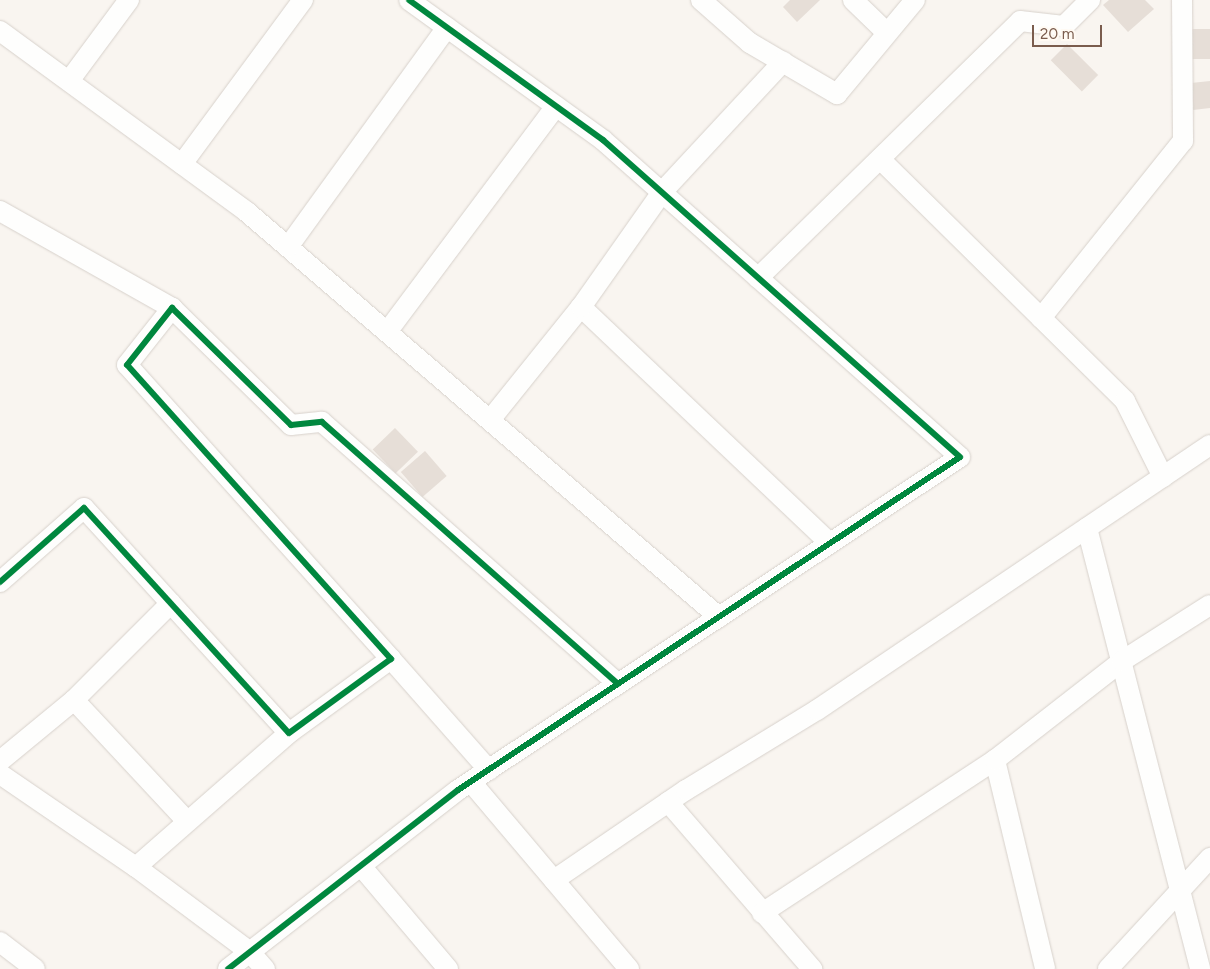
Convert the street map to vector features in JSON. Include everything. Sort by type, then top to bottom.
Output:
[{"type":"street","points":[[69,81],[128,0]]},
{"type":"street","points":[[182,164],[303,0]]},
{"type":"street","points":[[228,969],[471,782],[960,457],[603,140],[409,0]]},
{"type":"street","points":[[702,0],[750,42],[837,94],[916,0]]},
{"type":"street","points":[[853,0],[888,34]]},
{"type":"street","points":[[758,278],[1020,21],[1064,26],[1090,0]]},
{"type":"street","points":[[1041,318],[1183,141],[1182,0]]},
{"type":"street","points":[[288,247],[447,27]]},
{"type":"street","points":[[0,30],[182,164],[288,247],[719,617]]},
{"type":"street","points":[[490,420],[581,308],[662,192],[783,62]]},
{"type":"street","points":[[387,332],[556,106]]},
{"type":"street","points":[[880,159],[1125,402],[1162,477]]},
{"type":"street","points":[[0,211],[172,308],[291,424],[322,422],[618,684]]},
{"type":"street","points":[[172,308],[127,365],[489,770]]},
{"type":"street","points":[[581,308],[830,543]]},
{"type":"street","points":[[554,880],[668,802],[817,710],[1210,445]]},
{"type":"street","points":[[0,582],[84,508],[289,733]]},
{"type":"street","points":[[1088,528],[1181,887],[1200,969]]},
{"type":"street","points":[[0,761],[74,700],[171,603]]},
{"type":"street","points":[[762,913],[995,760],[1122,661],[1210,605]]},
{"type":"street","points":[[136,867],[186,821],[289,733],[391,659]]},
{"type":"street","points":[[74,700],[186,821]]},
{"type":"street","points":[[995,760],[1046,969]]},
{"type":"street","points":[[0,774],[136,867],[250,952],[265,969]]},
{"type":"street","points":[[471,782],[629,969]]},
{"type":"street","points":[[668,802],[812,969]]},
{"type":"street","points":[[1108,969],[1181,887],[1210,858]]},
{"type":"street","points":[[361,866],[448,969]]},
{"type":"street","points":[[0,942],[35,969]]},
{"type":"building","points":[[790,0],[820,0],[797,22],[783,7]]},
{"type":"building","points":[[1109,0],[1145,0],[1154,9],[1128,32],[1103,5]]},
{"type":"building","points":[[1192,29],[1210,29],[1210,59],[1192,59]]},
{"type":"building","points":[[1067,44],[1098,75],[1082,91],[1051,60]]},
{"type":"building","points":[[1210,81],[1210,108],[1193,110],[1191,83]]},
{"type":"building","points":[[395,428],[418,452],[396,473],[373,450]]},
{"type":"building","points":[[425,451],[447,476],[422,497],[401,472]]},
{"type":"cycle path","points":[[228,969],[458,790],[960,457],[603,140],[409,0]]},
{"type":"cycle path","points":[[0,582],[84,508],[289,733],[391,659],[127,365],[172,308],[291,425],[322,422],[618,684]]}]
